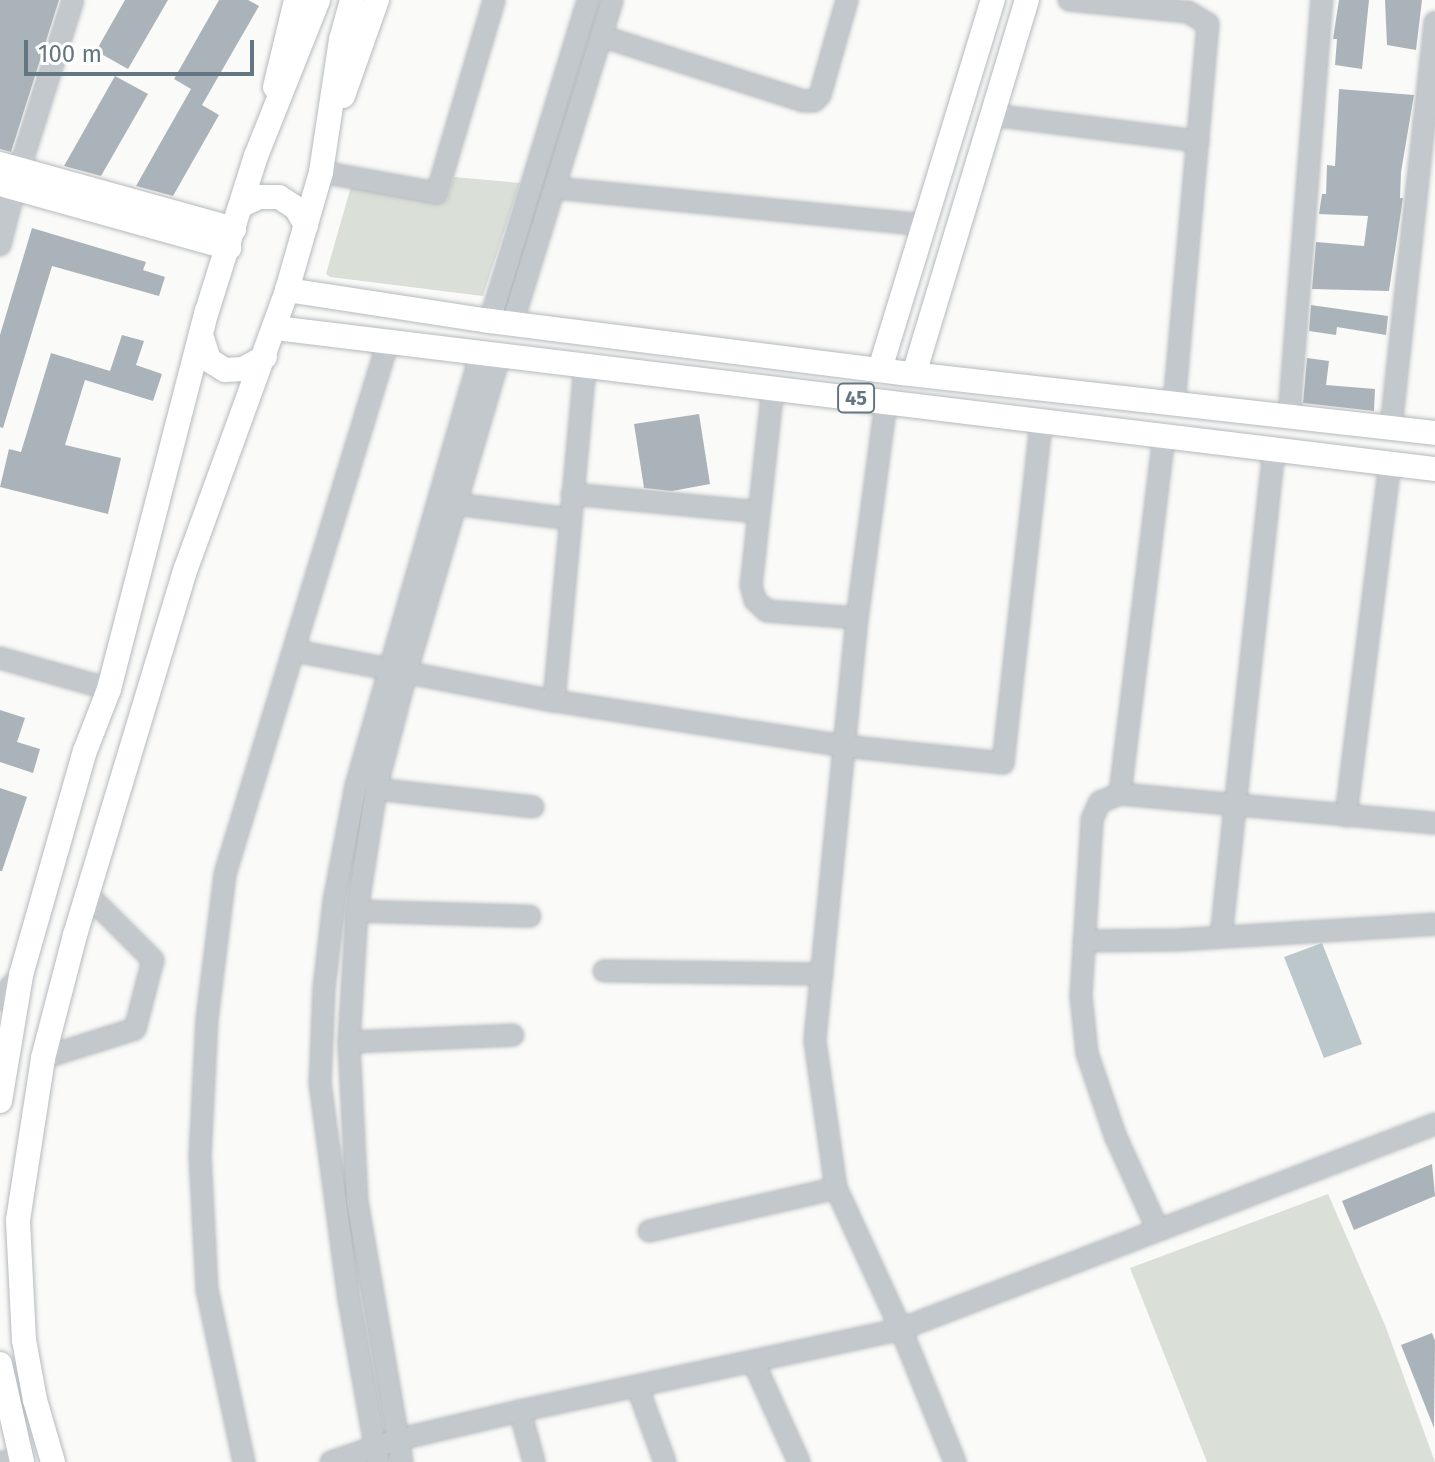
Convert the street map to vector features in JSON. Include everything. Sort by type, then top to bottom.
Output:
[{"type":"main road","points":[[267,131],[280,54],[296,0]]},
{"type":"main road","points":[[0,1101],[21,975],[85,751],[109,689],[201,335],[267,131],[318,0]]},
{"type":"main road","points":[[53,1462],[35,1400],[24,1340],[18,1220],[43,1058],[87,894],[186,568],[276,328],[321,172],[341,40],[352,0]]},
{"type":"main road","points":[[325,147],[377,0]]},
{"type":"main road","points":[[880,369],[993,0]]},
{"type":"main road","points":[[914,374],[1027,0]]},
{"type":"main road","points":[[9,177],[232,238]]},
{"type":"main road","points":[[242,205],[259,197],[279,197],[296,208],[306,225]]},
{"type":"main road","name":"45","points":[[287,290],[501,323],[1435,433]]},
{"type":"main road","name":"45","points":[[276,328],[1435,469]]},
{"type":"main road","points":[[201,335],[209,360],[225,370],[243,369],[265,357]]},
{"type":"main road","points":[[715,380],[717,349]]},
{"type":"main road","points":[[957,411],[958,378]]},
{"type":"main road","points":[[1342,423],[1342,459]]},
{"type":"main road","points":[[0,1364],[22,1462]]},
{"type":"street","points":[[0,245],[9,177],[73,0]]},
{"type":"street","points":[[321,172],[437,193],[494,0]]},
{"type":"street","points":[[501,323],[588,0]]},
{"type":"street","points":[[501,323],[555,188],[612,0]]},
{"type":"street","points":[[601,36],[803,101],[814,101],[820,95],[847,0]]},
{"type":"street","points":[[1069,0],[1188,12],[1208,24],[1174,403]]},
{"type":"street","points":[[1289,417],[1322,0]]},
{"type":"street","points":[[1391,428],[1435,22]]},
{"type":"street","points":[[992,115],[1198,141]]},
{"type":"street","points":[[555,188],[924,225]]},
{"type":"street","points":[[244,1462],[207,1289],[200,1157],[207,1019],[225,874],[296,651],[388,342]]},
{"type":"street","points":[[376,1455],[320,1084],[324,989],[334,901],[356,786],[456,504],[490,354]]},
{"type":"street","points":[[402,1462],[357,1201],[349,1042],[357,911],[397,668],[490,354]]},
{"type":"street","points":[[554,701],[585,365]]},
{"type":"street","points":[[773,387],[751,585],[755,600],[767,611],[857,618]]},
{"type":"street","points":[[886,402],[857,618],[815,1041],[836,1188],[901,1329],[955,1462]]},
{"type":"street","points":[[296,651],[397,668],[554,701],[844,746],[1003,763],[1041,422]]},
{"type":"street","points":[[1120,794],[1164,438]]},
{"type":"street","points":[[1221,937],[1274,451]]},
{"type":"street","points":[[1346,816],[1390,464]]},
{"type":"street","points":[[572,494],[759,512]]},
{"type":"street","points":[[456,504],[570,519]]},
{"type":"street","points":[[0,658],[109,689]]},
{"type":"street","points":[[376,789],[533,807]]},
{"type":"street","points":[[1158,1230],[1115,1135],[1087,1053],[1081,996],[1092,819],[1100,802],[1120,794],[1435,823]]},
{"type":"street","points":[[43,1058],[135,1029],[153,960],[87,894]]},
{"type":"street","points":[[357,911],[530,916]]},
{"type":"street","points":[[1084,941],[1221,937],[1435,924]]},
{"type":"street","points":[[604,971],[822,974]]},
{"type":"street","points":[[0,999],[21,975]]},
{"type":"street","points":[[349,1042],[513,1035]]},
{"type":"street","points":[[331,1462],[376,1455],[396,1440],[520,1411],[901,1329],[1435,1124]]},
{"type":"street","points":[[649,1231],[836,1188]]},
{"type":"street","points":[[753,1361],[799,1462]]},
{"type":"street","points":[[637,1386],[665,1462]]},
{"type":"street","points":[[520,1411],[534,1462]]},
{"type":"street","points":[[0,1462],[8,1462]]},
{"type":"shaded area","points":[[454,177],[520,183],[483,296],[330,277],[326,274],[352,183],[447,200]]},
{"type":"shaded area","points":[[1322,943],[1362,1044],[1324,1058],[1284,957]]},
{"type":"shaded area","points":[[1328,1194],[1385,1325],[1435,1462],[1207,1462],[1130,1268]]},
{"type":"building","points":[[0,0],[59,0],[11,152],[0,149]]},
{"type":"building","points":[[125,0],[168,0],[128,69],[96,51]]},
{"type":"building","points":[[219,0],[248,0],[259,6],[202,105],[219,115],[173,196],[136,186],[191,89],[174,79]]},
{"type":"building","points":[[1339,0],[1369,0],[1362,69],[1335,65],[1337,39],[1333,39]]},
{"type":"building","points":[[1385,0],[1422,0],[1416,50],[1387,45]]},
{"type":"building","points":[[115,76],[148,94],[101,176],[64,166]]},
{"type":"building","points":[[1339,89],[1414,95],[1401,172],[1400,198],[1403,198],[1389,291],[1312,289],[1316,242],[1364,246],[1368,216],[1319,214],[1322,194],[1326,194],[1327,165],[1335,166]]},
{"type":"building","points":[[32,228],[146,262],[143,270],[165,277],[159,296],[52,266],[3,428],[0,427],[0,335]]},
{"type":"building","points":[[1311,305],[1388,316],[1386,335],[1337,327],[1336,335],[1309,331]]},
{"type":"building","points":[[122,335],[144,341],[136,365],[162,374],[153,401],[85,380],[65,445],[121,458],[108,514],[0,487],[9,449],[21,452],[51,353],[110,371]]},
{"type":"building","points":[[1307,358],[1329,361],[1326,385],[1375,389],[1374,411],[1303,403]]},
{"type":"building","points":[[699,414],[710,484],[672,491],[644,488],[634,424]]},
{"type":"building","points":[[0,710],[25,718],[17,742],[40,749],[33,773],[0,762]]},
{"type":"building","points":[[0,788],[27,797],[2,871],[0,871]]},
{"type":"building","points":[[1432,1164],[1435,1196],[1354,1230],[1342,1201]]},
{"type":"building","points":[[1432,1333],[1435,1341],[1434,1428],[1401,1345]]}]
